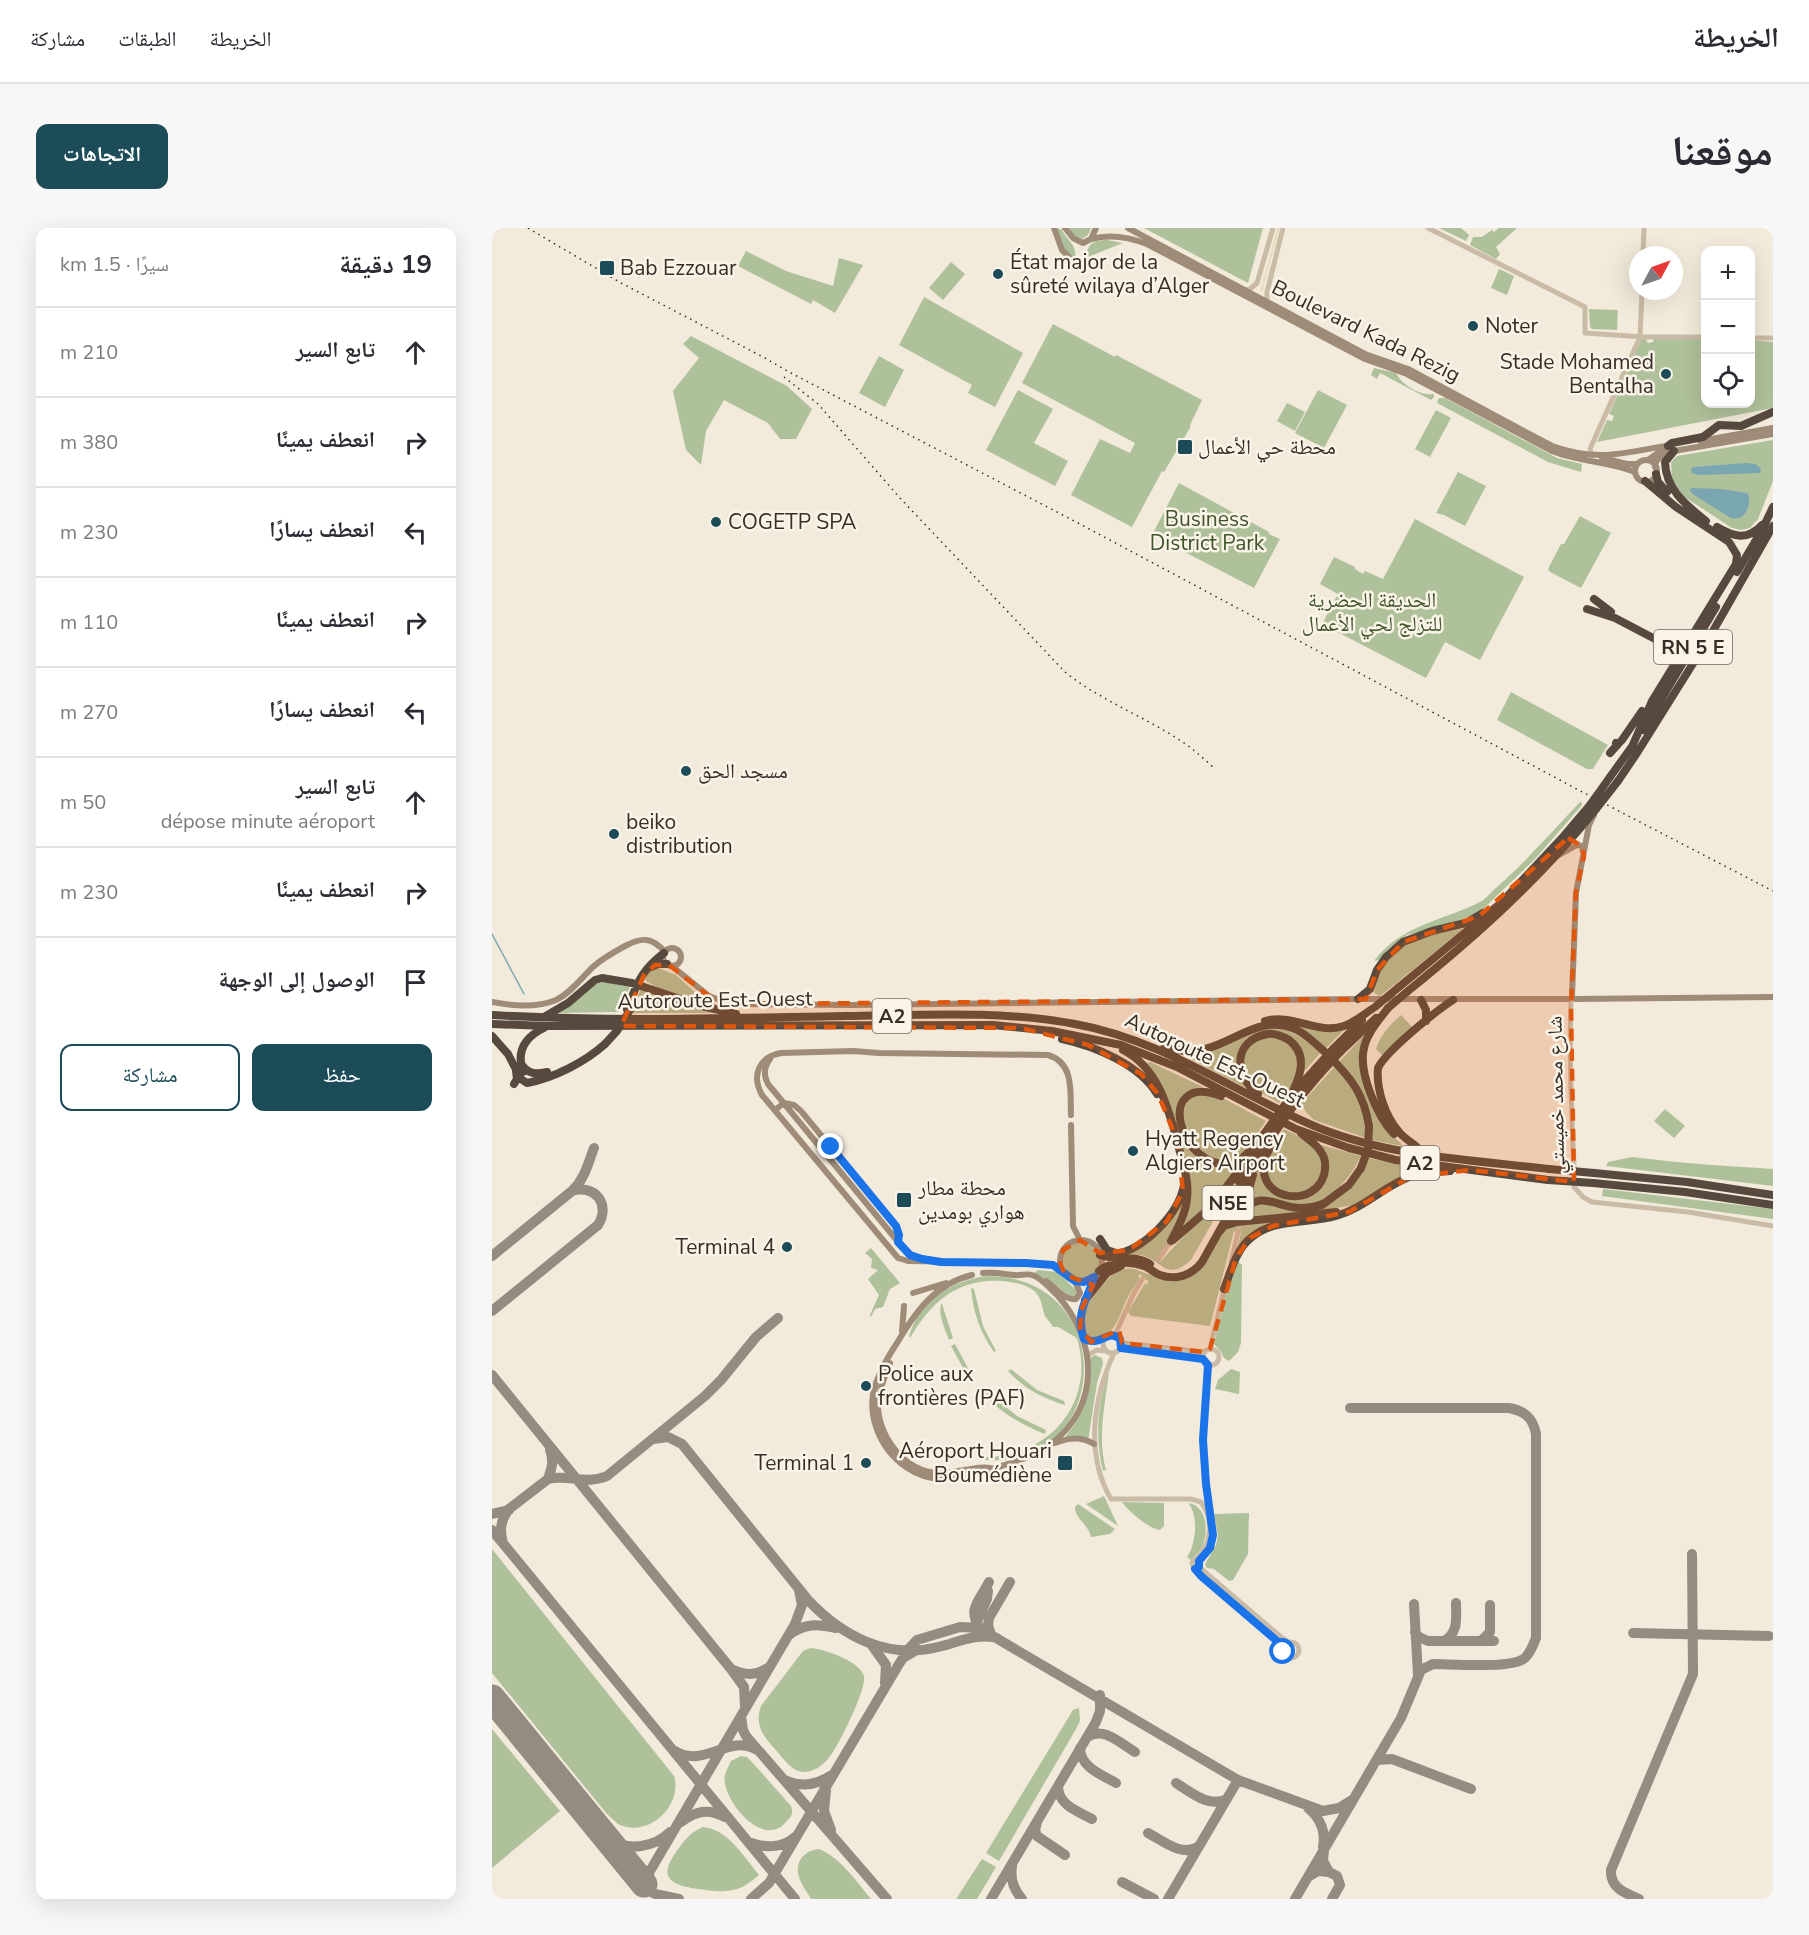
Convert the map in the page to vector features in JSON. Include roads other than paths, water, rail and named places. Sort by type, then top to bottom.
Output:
[{"type":"highway","points":[[1720,438],[1718,431],[1722,426],[1736,429],[1773,414]]},
{"type":"highway","points":[[1706,521],[1683,503],[1668,478],[1665,462],[1672,443],[1703,437],[1719,425],[1741,426],[1773,414]]},
{"type":"highway","points":[[1656,470],[1658,482],[1672,497],[1706,521],[1735,536],[1748,536],[1758,529]]},
{"type":"highway","points":[[1645,481],[1676,507],[1729,542],[1736,552],[1736,564]]},
{"type":"highway","points":[[1670,671],[1772,510]]},
{"type":"highway","name":"RN 5 E","points":[[1614,779],[1772,510]]},
{"type":"highway","name":"RN 5 E","points":[[1337,1050],[1461,949],[1554,859],[1672,698],[1773,526]]},
{"type":"highway","points":[[1761,548],[1773,534]]},
{"type":"highway","points":[[1594,599],[1616,615],[1678,649],[1683,648],[1693,634]]},
{"type":"highway","points":[[1587,609],[1597,610],[1615,618],[1679,654],[1645,714],[1630,749]]},
{"type":"highway","points":[[1610,753],[1664,682]]},
{"type":"highway","points":[[1672,698],[1681,690],[1686,690]]},
{"type":"highway","name":"RN 5 E","points":[[1257,1154],[1292,1102],[1372,1005],[1399,987],[1502,903],[1593,807]]},
{"type":"highway","points":[[1134,1040],[1184,1051],[1206,1049],[1267,1020],[1278,1018],[1328,1029],[1344,1026],[1372,1005],[1370,989],[1377,970],[1386,957],[1403,942],[1432,931],[1466,923],[1479,916],[1499,902],[1536,867]]},
{"type":"highway","points":[[519,1084],[529,1083],[571,1067],[592,1054],[622,1025],[647,967],[665,953]]},
{"type":"highway","points":[[638,984],[652,966],[670,965]]},
{"type":"highway","points":[[542,1018],[568,1003],[595,980],[602,978],[638,984],[698,1005],[760,1018]]},
{"type":"highway","points":[[1358,999],[1370,989]]},
{"type":"highway","points":[[1421,1000],[1426,1010],[1426,1021]]},
{"type":"highway","points":[[1417,1147],[1392,1123],[1384,1105],[1377,1075],[1381,1063],[1426,1021],[1453,1000]]},
{"type":"highway","points":[[1388,1008],[1371,1031],[1363,1049],[1365,1077],[1384,1122],[1395,1135],[1436,1156]]},
{"type":"highway","name":"Autoroute Est-Ouest","points":[[492,1016],[604,1019],[951,1015],[1046,1019],[1093,1027],[1134,1040],[1201,1069],[1275,1107],[1363,1143],[1436,1156],[1687,1182],[1773,1195]]},
{"type":"highway","name":"Autoroute Est-Ouest","points":[[492,1024],[547,1026],[919,1024],[993,1025],[1052,1031],[1115,1043],[1161,1060],[1296,1129],[1387,1158],[1548,1180],[1685,1192],[1773,1205]]},
{"type":"highway","points":[[1245,1031],[1270,1024],[1284,1026],[1304,1034],[1320,1047],[1350,1079],[1360,1093],[1366,1109],[1369,1126],[1368,1149],[1361,1168],[1349,1185],[1325,1203],[1303,1215]]},
{"type":"highway","points":[[519,1084],[524,1076],[520,1063],[523,1045],[529,1036],[547,1026]]},
{"type":"highway","points":[[1021,1028],[1084,1044],[1132,1068],[1155,1090],[1177,1140]]},
{"type":"highway","points":[[1275,1107],[1250,1089],[1240,1072],[1241,1055],[1255,1039],[1274,1034],[1290,1041],[1298,1051],[1302,1067],[1292,1102]]},
{"type":"highway","points":[[492,1036],[514,1064],[519,1084]]},
{"type":"highway","points":[[1083,1037],[1127,1052],[1147,1068],[1163,1097],[1187,1182],[1184,1213],[1171,1241]]},
{"type":"highway","points":[[519,1084],[554,1072],[583,1058],[604,1043]]},
{"type":"highway","points":[[520,1055],[522,1064],[528,1072],[538,1074],[554,1072]]},
{"type":"highway","points":[[1255,1109],[1218,1094],[1201,1090],[1185,1098],[1180,1115],[1182,1127],[1190,1143],[1203,1158],[1218,1165],[1239,1162],[1268,1136]]},
{"type":"highway","points":[[1268,1136],[1264,1166],[1264,1175],[1268,1183],[1276,1191],[1286,1196],[1306,1195],[1320,1184],[1324,1175],[1325,1162],[1318,1148],[1296,1129]]},
{"type":"highway","name":"N5E","points":[[1257,1154],[1242,1212],[1251,1204],[1263,1200],[1299,1208],[1325,1203]]},
{"type":"highway","name":"N5E","points":[[1202,1257],[1217,1233],[1257,1154]]},
{"type":"highway","name":"N5E","points":[[1171,1241],[1211,1207],[1257,1154]]},
{"type":"highway","name":"N5E","points":[[1202,1257],[1257,1154]]},
{"type":"highway","points":[[1100,1254],[1119,1254],[1138,1245],[1163,1224],[1173,1213],[1183,1191],[1184,1167]]},
{"type":"highway","points":[[1224,1289],[1239,1252],[1246,1242],[1259,1232],[1278,1225],[1328,1218],[1356,1209],[1410,1177],[1434,1172],[1470,1170]]},
{"type":"highway","points":[[1217,1233],[1224,1226],[1237,1222],[1356,1209]]},
{"type":"highway","points":[[1100,1239],[1107,1250],[1119,1254]]},
{"type":"highway","points":[[1100,1254],[1114,1258],[1140,1258],[1163,1272],[1171,1273],[1187,1269],[1202,1257]]},
{"type":"highway","points":[[1085,1300],[1107,1273],[1126,1264],[1147,1267],[1164,1276],[1177,1277],[1193,1271],[1202,1257]]},
{"type":"highway","points":[[1097,1274],[1108,1264],[1134,1265]]},
{"type":"main road","points":[[1054,228],[1062,250],[1077,265]]},
{"type":"main road","points":[[1065,228],[1069,235],[1083,243],[1091,240],[1096,228]]},
{"type":"main road","points":[[1102,228],[1105,233],[1115,236]]},
{"type":"main road","name":"Boulevard Kada Rezig","points":[[1128,228],[1365,354],[1408,369],[1552,446],[1628,464],[1637,464]]},
{"type":"main road","name":"Boulevard Kada Rezig","points":[[1091,240],[1115,236],[1147,244],[1365,359],[1400,371],[1552,451],[1563,456],[1635,472]]},
{"type":"main road","points":[[1671,448],[1657,460],[1652,479],[1645,481],[1638,478],[1635,472],[1637,464],[1671,448],[1773,428]]},
{"type":"main road","points":[[1594,456],[1614,456],[1773,434]]},
{"type":"main road","points":[[1648,460],[1656,470]]},
{"type":"main road","points":[[1571,999],[1576,893],[1593,807]]},
{"type":"main road","points":[[1554,859],[1577,845],[1582,846],[1584,856]]},
{"type":"main road","points":[[492,1002],[536,1005],[559,999],[597,964],[637,940],[648,940],[665,953]]},
{"type":"main road","points":[[665,953],[674,949],[680,954],[688,978]]},
{"type":"main road","points":[[665,953],[664,960],[700,990],[718,1000],[744,1004],[862,1005],[1358,999],[1372,1005],[1421,1000],[1773,997]]},
{"type":"main road","points":[[670,965],[678,964],[680,959]]},
{"type":"main road","points":[[1062,1270],[1053,1265],[906,1261],[894,1256],[762,1095],[756,1077],[762,1062],[778,1053],[853,1051],[1028,1053],[1053,1056],[1063,1064],[1068,1072],[1071,1115]]},
{"type":"main road","points":[[778,1053],[768,1061],[765,1067],[768,1084],[784,1103],[797,1107],[807,1118],[896,1226],[899,1235],[898,1242],[907,1252],[914,1257],[941,1262]]},
{"type":"main road","points":[[775,1110],[784,1103]]},
{"type":"main road","points":[[1071,1125],[1073,1226],[1080,1240]]},
{"type":"main road","points":[[1080,1328],[1081,1312],[1085,1300],[1097,1274],[1101,1263],[1100,1254],[1091,1243],[1080,1240],[1070,1243],[1063,1250],[1060,1260],[1062,1270],[1067,1277],[1084,1282],[1097,1274]]},
{"type":"main road","points":[[983,1273],[1035,1276],[1052,1285],[1069,1300],[1076,1299],[1080,1293],[1075,1281]]},
{"type":"main road","points":[[913,1293],[972,1275]]},
{"type":"main road","points":[[953,1281],[927,1300],[911,1319],[894,1347],[897,1350],[882,1385],[878,1407],[883,1429],[894,1449],[910,1463],[932,1473],[958,1472],[987,1466],[993,1469],[1021,1460],[1051,1443],[1072,1422],[1081,1404],[1088,1375],[1088,1355],[1084,1339],[1080,1328],[1060,1299],[1035,1276]]},
{"type":"main road","points":[[900,1337],[904,1306]]},
{"type":"main road","points":[[1051,1443],[1075,1438],[1094,1444]]},
{"type":"street","points":[[1246,290],[1257,283],[1273,228]]},
{"type":"street","points":[[1267,301],[1267,292],[1283,228]]},
{"type":"street","points":[[1428,228],[1585,307],[1585,333],[1640,337],[1701,337]]},
{"type":"street","points":[[1643,246],[1644,228]]},
{"type":"street","points":[[1594,456],[1590,449],[1640,337],[1642,300]]},
{"type":"street","points":[[1755,338],[1773,338]]},
{"type":"street","name":"شارع محمد خميستي","points":[[1571,999],[1574,1187],[1583,1197],[1592,1202],[1688,1212],[1773,1226]]},
{"type":"street","name":"N5E","points":[[1206,1353],[1238,1232]]},
{"type":"street","name":"N5E","points":[[1158,1260],[1171,1241]]},
{"type":"street","points":[[1114,1335],[1143,1278]]},
{"type":"street","points":[[1084,1339],[1095,1342],[1114,1335],[1120,1339],[1121,1346]]},
{"type":"street","points":[[1105,1338],[1103,1344],[1106,1351]]},
{"type":"street","points":[[1197,1564],[1283,1639],[1296,1644],[1298,1647],[1296,1656],[1291,1658],[1286,1656],[1277,1641],[1201,1576],[1197,1564],[1209,1538],[1208,1521],[1203,1504],[1193,1499],[1111,1499],[1102,1480],[1094,1444],[1094,1428],[1101,1385],[1114,1353],[1121,1346],[1206,1353],[1217,1351],[1220,1358],[1216,1364],[1208,1365]]},
{"type":"street","points":[[1088,1355],[1097,1350],[1114,1353]]},
{"type":"street","points":[[1197,1564],[1210,1548],[1213,1535],[1203,1440],[1208,1365],[1206,1353]]},
{"type":"street","points":[[1282,1649],[1289,1642]]},
{"type":"water","points":[[1755,464],[1761,468],[1760,473],[1699,475],[1692,473],[1691,469],[1693,467]]},
{"type":"water","points":[[1691,488],[1747,493],[1749,505],[1743,516],[1731,518],[1694,495],[1690,491]]},
{"type":"waterway","points":[[492,934],[524,994]]},
{"type":"tunnel","points":[[1238,1232],[1242,1212]]},
{"type":"railway","points":[[528,228],[621,283],[1773,891]]},
{"type":"railway","points":[[784,377],[818,404],[899,497],[1065,672],[1092,691],[1178,739],[1214,768]]},
{"type":"place","name":"Bab Ezzouar","points":[[607,268]]},
{"type":"place","name":"État major de la sûreté wilaya d’Alger","points":[[998,274]]},
{"type":"place","name":"Noter","points":[[1473,326]]},
{"type":"place","name":"Stade Mohamed Bentalha","points":[[1666,374]]},
{"type":"place","name":"محطة حي الأعمال","points":[[1185,447]]},
{"type":"place","name":"COGETP SPA","points":[[716,522]]},
{"type":"place","name":"مسجد الحق","points":[[686,771]]},
{"type":"place","name":"beiko distribution","points":[[614,834]]},
{"type":"place","name":"Hyatt Regency Algiers Airport","points":[[1133,1151]]},
{"type":"place","name":"محطة مطار هواري بومدين","points":[[904,1200]]},
{"type":"place","name":"Terminal 4","points":[[787,1247]]},
{"type":"place","name":"Police aux frontières (PAF)","points":[[866,1386]]},
{"type":"place","name":"Terminal 1","points":[[866,1463]]},
{"type":"place","name":"Aéroport Houari Boumédiène","points":[[1065,1463]]},
{"type":"park label","name":"Business District Park","points":[[1207,531]]},
{"type":"park label","name":"الحديقة الحضرية للتزلج لحي الأعمال","points":[[1372,612]]}]
